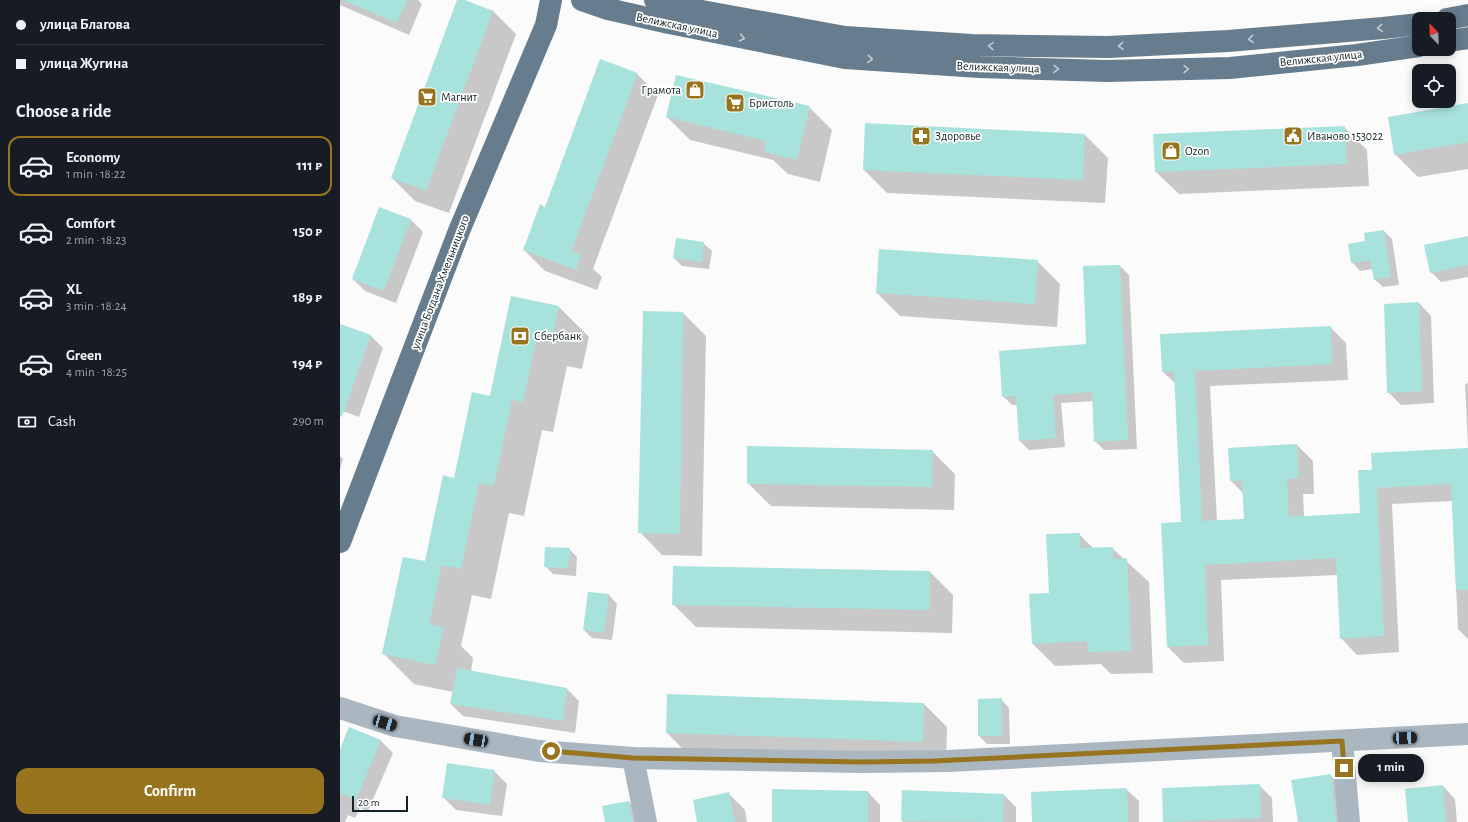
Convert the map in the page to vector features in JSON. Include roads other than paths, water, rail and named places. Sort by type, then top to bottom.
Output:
[{"type":"main road","name":"улица Богдана Хмельницкого","points":[[340,542],[459,231],[546,24],[551,0]]},
{"type":"main road","name":"улица Богдана Хмельницкого","points":[[546,24],[566,0]]},
{"type":"main road","name":"Велижская улица","points":[[582,0],[608,9],[669,23],[845,58],[979,67],[1107,71],[1230,68],[1357,55],[1412,47]]},
{"type":"main road","name":"Велижская улица","points":[[655,0],[685,8],[845,37],[972,45],[1108,47],[1221,42],[1412,25]]},
{"type":"main road","points":[[1456,17],[1468,15]]},
{"type":"main road","points":[[1456,40],[1468,38]]},
{"type":"street","points":[[340,708],[381,722],[428,733],[539,751],[633,758],[862,762],[948,761],[1468,734]]},
{"type":"street","points":[[1342,741],[1349,822]]},
{"type":"street","points":[[633,758],[646,822]]},
{"type":"place","name":"Грамота","points":[[695,90]]},
{"type":"place","name":"Магнит","points":[[427,97]]},
{"type":"place","name":"Бристоль","points":[[735,103]]},
{"type":"place","name":"Здоровье","points":[[921,136]]},
{"type":"place","name":"Иваново 153022","points":[[1293,136]]},
{"type":"place","name":"Ozon","points":[[1171,151]]},
{"type":"place","name":"Сбербанк","points":[[520,336]]}]
